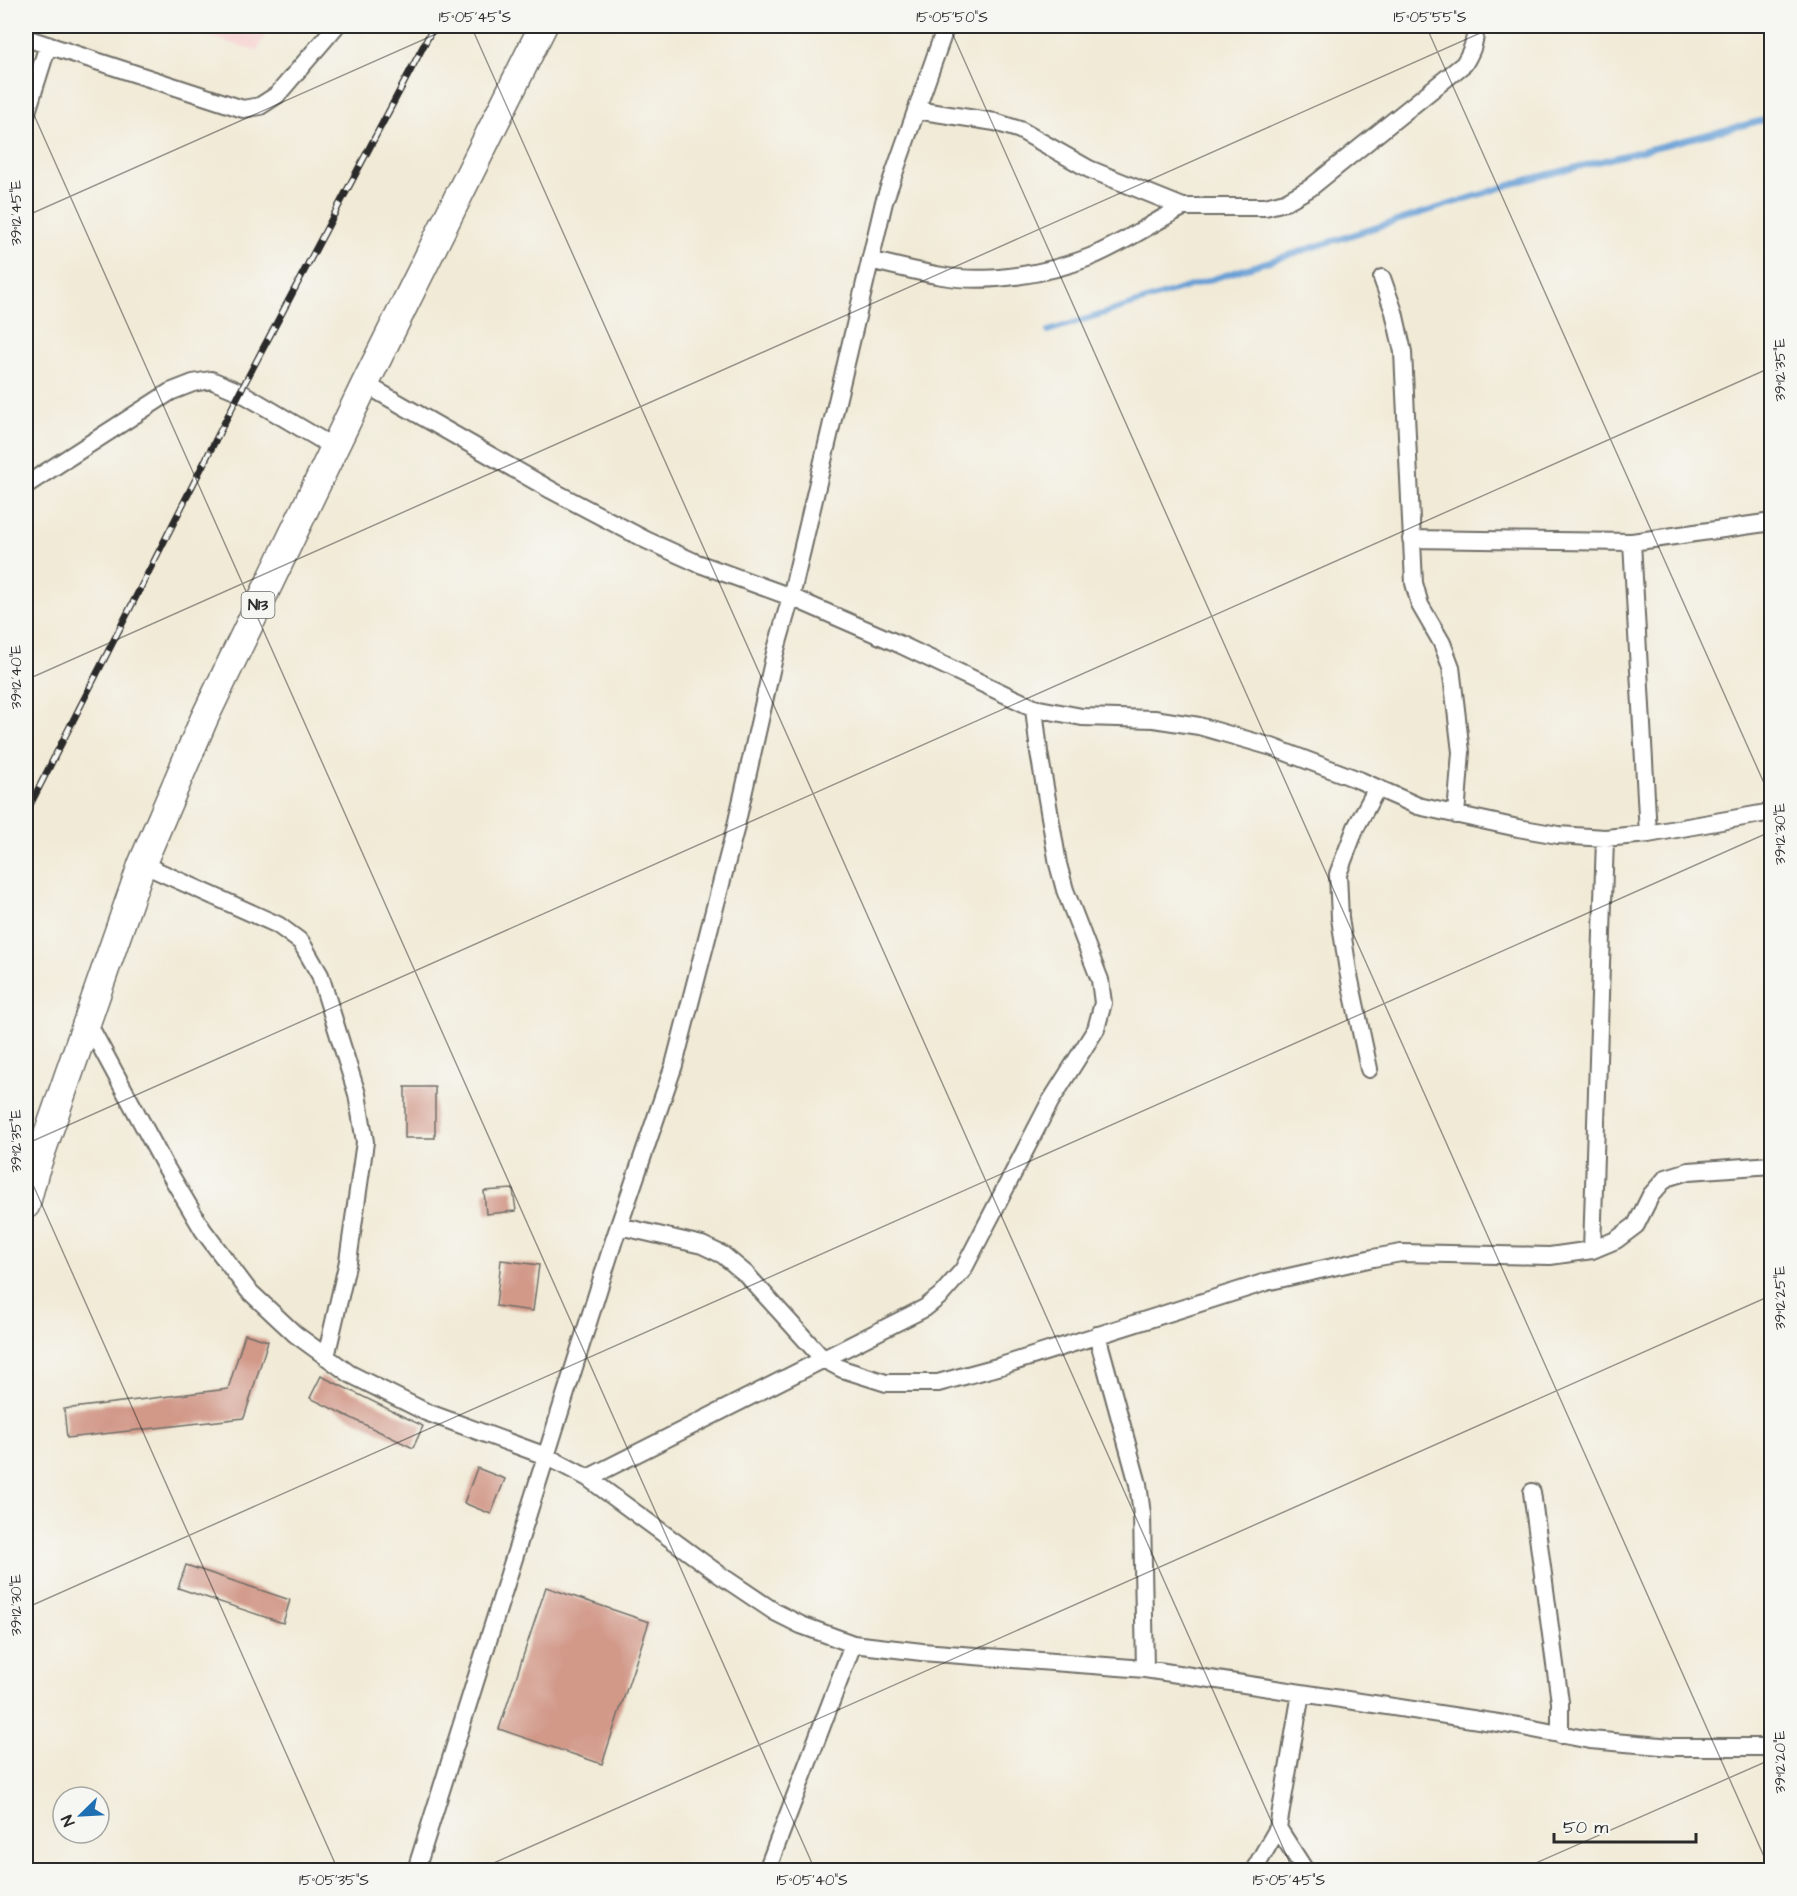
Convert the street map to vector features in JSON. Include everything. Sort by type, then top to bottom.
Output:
[{"type":"main road","name":"N13","points":[[26,1205],[35,1171],[142,864],[204,719],[365,384],[543,26]]},
{"type":"street","points":[[26,38],[243,109],[260,106],[278,95],[336,26]]},
{"type":"street","points":[[416,1870],[619,1226],[674,1065],[735,830],[775,653],[791,597],[884,202],[946,26]]},
{"type":"street","points":[[916,110],[995,122],[1020,130],[1089,169],[1183,207],[1265,207],[1285,202],[1310,188],[1464,64],[1473,50],[1475,26]]},
{"type":"street","points":[[26,115],[48,45]]},
{"type":"street","points":[[870,260],[942,276],[981,280],[1061,267],[1092,256],[1183,207]]},
{"type":"street","points":[[1382,278],[1394,312],[1403,352],[1414,583],[1420,605],[1442,643],[1451,668],[1461,752],[1456,815]]},
{"type":"street","points":[[26,485],[170,392],[193,383],[211,380],[240,392],[335,448]]},
{"type":"street","points":[[365,384],[551,490],[646,540],[697,563],[791,597],[899,644],[1034,708],[1082,717],[1154,719],[1199,726],[1272,747],[1359,780],[1418,806],[1558,835],[1605,838],[1648,834],[1772,812]]},
{"type":"street","points":[[1411,539],[1632,542],[1772,522]]},
{"type":"street","points":[[1632,542],[1648,834]]},
{"type":"street","points":[[588,1478],[925,1308],[941,1295],[963,1270],[1050,1102],[1096,1029],[1102,1003],[1100,980],[1063,882],[1039,752],[1034,708]]},
{"type":"street","points":[[1369,1069],[1348,971],[1340,918],[1338,874],[1356,827],[1377,788]]},
{"type":"street","points":[[1592,1250],[1605,838]]},
{"type":"street","points":[[142,864],[278,925],[302,942],[320,975],[357,1094],[365,1142],[348,1261],[326,1357]]},
{"type":"street","points":[[88,1023],[164,1164],[203,1230],[248,1290],[295,1334],[350,1374],[426,1412],[546,1456],[588,1478],[720,1575],[775,1612],[801,1625],[853,1644],[922,1652],[1145,1669],[1590,1740],[1673,1747],[1772,1747]]},
{"type":"street","points":[[619,1226],[702,1245],[723,1255],[746,1274],[823,1359],[842,1369],[885,1383],[938,1383],[1001,1366],[1266,1282],[1401,1253],[1550,1256],[1592,1250],[1616,1240],[1636,1225],[1651,1195],[1666,1178],[1689,1171],[1772,1165]]},
{"type":"street","points":[[1097,1335],[1138,1484],[1142,1514],[1145,1669]]},
{"type":"street","points":[[1532,1492],[1560,1702],[1560,1735]]},
{"type":"street","points":[[767,1870],[853,1644]]},
{"type":"street","points":[[1254,1870],[1278,1828],[1301,1693]]},
{"type":"street","points":[[1278,1828],[1305,1870]]},
{"type":"shaded area","points":[[174,26],[270,26],[257,51]]},
{"type":"building","points":[[405,1087],[435,1087],[435,1138],[405,1138]]},
{"type":"building","points":[[513,1189],[516,1211],[486,1214],[484,1191]]},
{"type":"building","points":[[501,1260],[539,1265],[533,1311],[496,1306]]},
{"type":"building","points":[[245,1334],[268,1341],[244,1418],[67,1438],[64,1409],[228,1389]]},
{"type":"building","points":[[321,1376],[423,1426],[413,1448],[310,1398]]},
{"type":"building","points":[[477,1468],[505,1479],[491,1514],[464,1503]]},
{"type":"building","points":[[186,1565],[290,1600],[283,1623],[178,1588]]},
{"type":"building","points":[[546,1587],[649,1622],[602,1764],[499,1729]]},
{"type":"waterway","points":[[1048,331],[1526,180],[1772,118]]},
{"type":"railway","points":[[26,813],[240,392],[434,26]]}]
